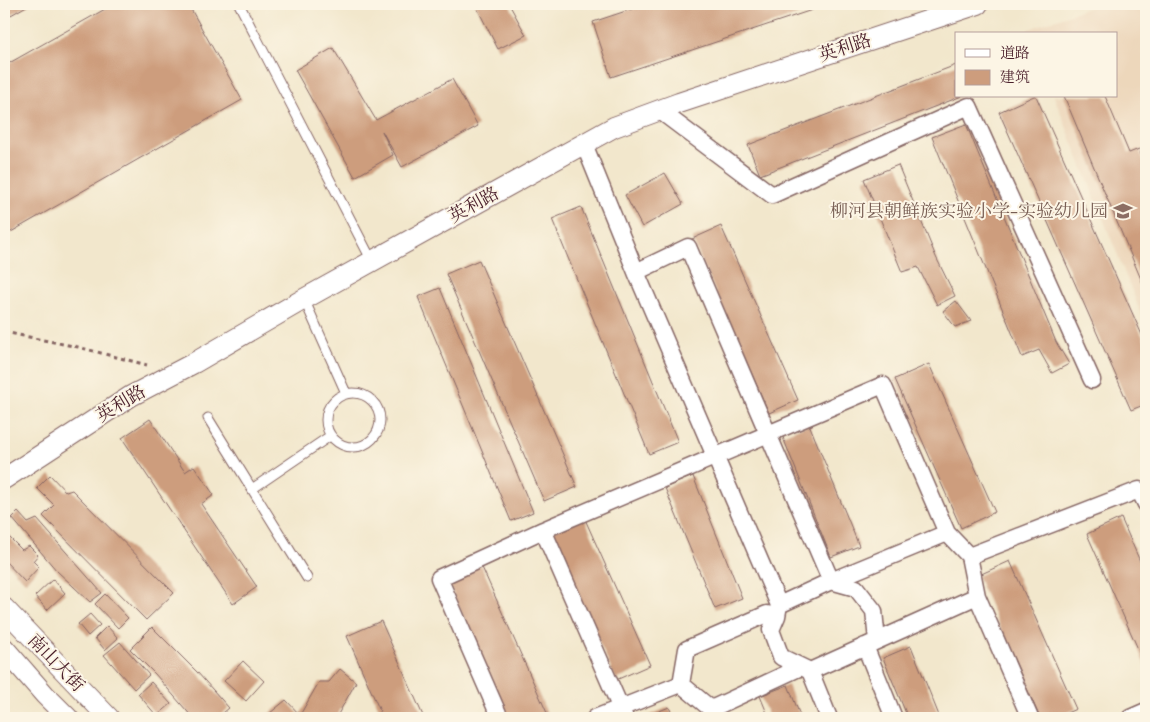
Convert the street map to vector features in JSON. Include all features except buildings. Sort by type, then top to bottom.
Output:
[{"type":"street","name":"英利路","points":[[4,479],[130,396],[177,372],[304,299],[614,127],[688,99],[978,4]]},
{"type":"street","points":[[659,110],[772,196],[969,106],[1092,380]]},
{"type":"street","points":[[584,144],[636,272],[716,456],[778,611],[771,630],[781,657],[805,669],[829,718]]},
{"type":"street","points":[[636,272],[688,247],[831,581]]},
{"type":"street","points":[[500,718],[439,578],[543,530],[883,385],[947,534],[969,556],[976,596],[1030,718]]},
{"type":"street","points":[[969,556],[1139,490],[1146,504]]},
{"type":"street","points":[[543,530],[623,713]]},
{"type":"street","points":[[681,684],[687,649],[778,611],[831,581],[947,534]]},
{"type":"street","points":[[831,581],[856,588],[874,611],[871,644],[894,718]]},
{"type":"street","points":[[681,684],[711,709],[805,669],[871,644],[976,596]]},
{"type":"street","name":"南山大街","points":[[4,608],[109,718]]},
{"type":"street","name":"南山大街","points":[[4,648],[68,718]]},
{"type":"street","points":[[595,718],[623,713],[681,684]]},
{"type":"street","points":[[1130,718],[1146,712]]},
{"type":"lane","points":[[238,4],[372,261]]},
{"type":"lane","points":[[304,299],[346,394]]},
{"type":"lane","points":[[357,393],[368,397],[377,405],[381,417],[380,429],[374,439],[364,446],[352,448],[340,444],[330,436],[326,424],[327,411],[334,400],[346,394],[357,393]]},
{"type":"lane","points":[[208,418],[307,578]]},
{"type":"lane","points":[[252,489],[330,436]]},
{"type":"path","points":[[4,332],[78,347],[177,372]]},
{"type":"shaded area","name":"柳河县朝鲜族实验小学-实验幼儿园","points":[[1098,4],[1146,4],[1146,326],[1055,98],[1118,98],[1118,32],[1028,32],[1027,30]]},
{"type":"place","name":"柳河县朝鲜族实验小学-实验幼儿园","points":[[1123,211]]}]
